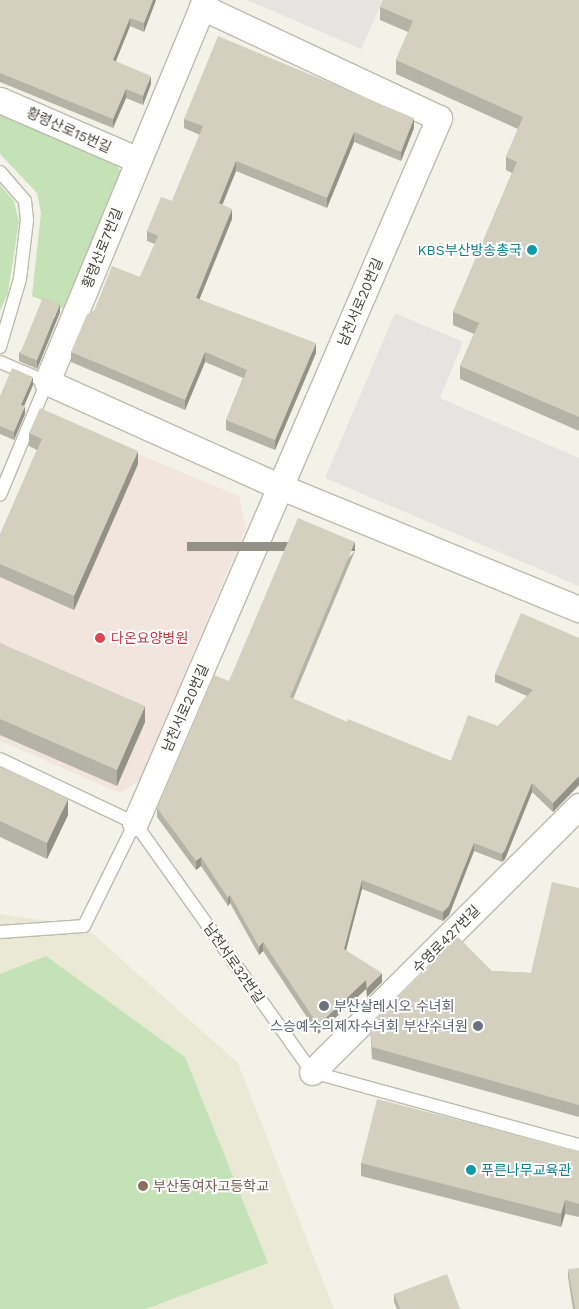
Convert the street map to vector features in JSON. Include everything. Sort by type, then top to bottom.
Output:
[{"type":"street","name":"남천서로20번길","points":[[135,823],[439,118],[203,4]]},
{"type":"street","name":"황령산로7번길","points":[[47,382],[203,4]]},
{"type":"street","name":"황령산로15번길","points":[[0,100],[138,160]]},
{"type":"street","points":[[47,382],[281,487],[579,609]]},
{"type":"street","name":"수영로427번길","points":[[312,1072],[579,806]]},
{"type":"lane","points":[[0,172],[25,202],[28,220],[20,279],[0,346]]},
{"type":"lane","points":[[0,362],[47,382]]},
{"type":"lane","name":"황령산로7번길","points":[[0,496],[47,382]]},
{"type":"lane","name":"남천서로32번길","points":[[0,759],[135,823],[312,1072]]},
{"type":"lane","name":"남천서로20번길","points":[[0,932],[84,926],[135,823]]},
{"type":"lane","points":[[312,1072],[579,1144]]},
{"type":"shaded area","points":[[247,0],[383,0],[361,49]]},
{"type":"shaded area","points":[[395,313],[463,342],[440,398],[579,458],[579,586],[325,478]]},
{"type":"shaded area","name":"다온요양병원","points":[[51,418],[239,496],[246,528],[140,780],[120,793],[0,741],[0,535]]},
{"type":"shaded area","name":"부산동여자고등학교","points":[[0,914],[84,926],[238,1063],[334,1309],[0,1309]]},
{"type":"green space","points":[[0,106],[114,154],[122,177],[63,309],[32,296],[41,213],[37,193],[0,154]]},
{"type":"green space","points":[[0,185],[14,201],[19,222],[8,293],[0,311]]},
{"type":"green space","name":"부산동여자고등학교","points":[[46,956],[185,1057],[268,1263],[146,1309],[0,1309],[0,974]]},
{"type":"building","points":[[0,0],[153,0],[144,23],[130,18],[113,60],[151,76],[143,96],[126,89],[113,119],[0,73]]},
{"type":"building","name":"KBS부산방송총국","points":[[383,0],[579,0],[579,417],[460,366],[479,323],[453,312],[517,162],[506,157],[523,117],[396,60],[413,21],[380,7]]},
{"type":"building","points":[[218,36],[414,118],[401,152],[354,132],[327,198],[236,161],[219,203],[232,209],[196,298],[316,343],[275,440],[226,420],[247,370],[205,352],[185,400],[71,352],[87,314],[94,311],[112,266],[140,277],[158,236],[147,231],[161,197],[172,201],[203,126],[184,119]]},
{"type":"building","points":[[43,297],[60,304],[37,360],[20,354]]},
{"type":"building","points":[[12,368],[33,377],[21,405],[25,406],[14,432],[0,426],[0,396]]},
{"type":"building","points":[[40,408],[138,451],[74,596],[0,564],[0,535],[42,439],[29,433]]},
{"type":"building","points":[[298,518],[355,542],[290,697],[347,722],[348,719],[451,761],[468,715],[498,726],[533,690],[495,674],[521,613],[579,638],[579,776],[553,803],[532,783],[505,850],[502,854],[474,843],[449,906],[443,912],[362,880],[344,949],[382,973],[367,988],[366,980],[318,1025],[263,942],[259,947],[230,895],[228,898],[201,857],[196,861],[157,808],[214,675],[229,681]]},
{"type":"building","points":[[0,643],[145,706],[117,770],[0,719]]},
{"type":"building","points":[[0,766],[68,799],[47,843],[0,821]]},
{"type":"building","name":"스승예수의제자수녀회 부산수녀원","points":[[552,882],[579,888],[579,1105],[372,1047],[370,1023],[457,936],[492,971],[531,973]]},
{"type":"building","name":"푸른나무교육관","points":[[377,1099],[579,1151],[579,1204],[565,1200],[561,1214],[361,1163]]},
{"type":"building","points":[[579,1268],[579,1309],[575,1309],[568,1269]]},
{"type":"building","points":[[447,1274],[460,1309],[400,1309],[394,1294]]},
{"type":"place","name":"KBS부산방송총국","points":[[532,250]]},
{"type":"place","name":"다온요양병원","points":[[100,638]]},
{"type":"place","name":"부산살레시오 수녀회","points":[[324,1006]]},
{"type":"place","name":"스승예수의제자수녀회 부산수녀원","points":[[478,1026]]},
{"type":"place","name":"푸른나무교육관","points":[[471,1170]]},
{"type":"place","name":"부산동여자고등학교","points":[[143,1186]]}]
